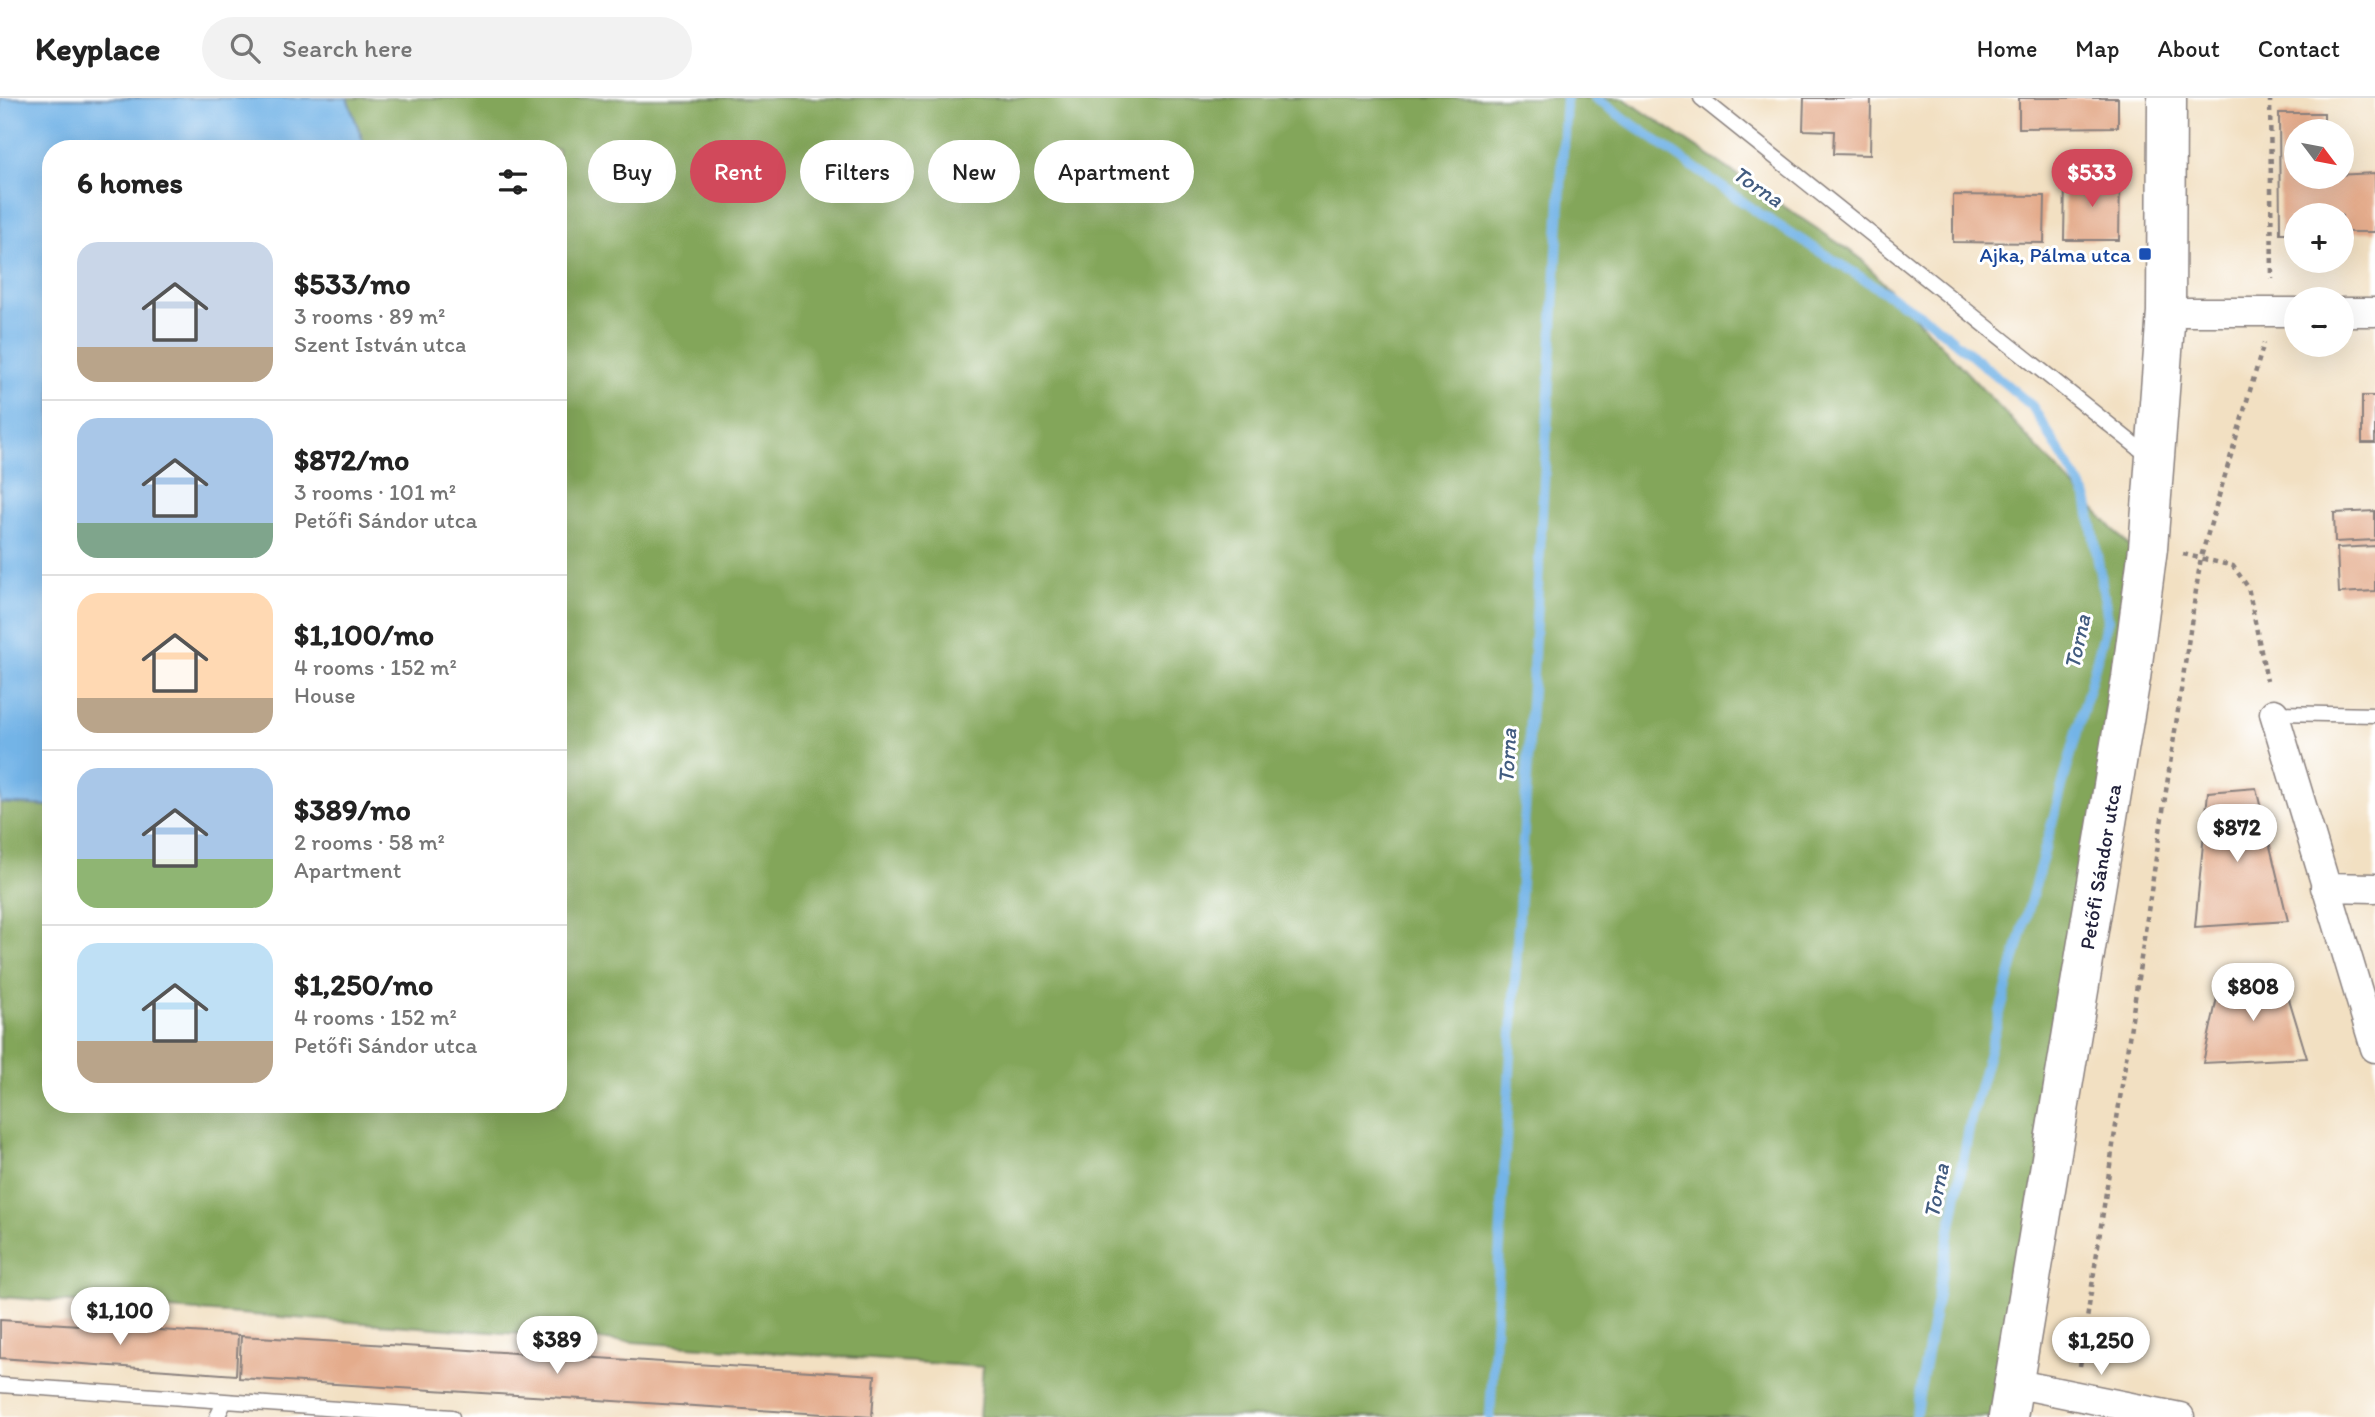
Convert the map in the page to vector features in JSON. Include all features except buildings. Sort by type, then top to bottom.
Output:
[{"type":"main road","name":"Petőfi Sándor utca","points":[[2010,1400],[2101,867],[2131,678],[2148,548],[2166,312],[2166,98]]},
{"type":"street","points":[[2166,312],[2284,312]]},
{"type":"street","points":[[2354,312],[2375,312]]},
{"type":"street","points":[[2274,713],[2375,1048]]},
{"type":"street","points":[[2325,887],[2375,888]]},
{"type":"street","points":[[2010,1400],[2075,1398],[2180,1417]]},
{"type":"lane","points":[[1701,98],[2155,461]]},
{"type":"lane","points":[[2274,713],[2375,715]]},
{"type":"lane","points":[[0,1385],[225,1401],[315,1412],[444,1417]]},
{"type":"lane","points":[[217,1417],[225,1401]]},
{"type":"path","points":[[2075,1398],[2201,557],[2284,312],[2270,98]]},
{"type":"path","points":[[2148,548],[2201,557],[2233,566],[2248,587],[2274,713]]},
{"type":"green space","points":[[347,98],[1623,98],[1859,257],[2142,560],[2003,1417],[979,1417],[983,1367],[0,1297],[0,803],[42,805],[42,1113],[567,1113],[567,140],[363,140]]},
{"type":"water","points":[[0,98],[347,98],[363,140],[42,140],[42,805],[0,803]]},
{"type":"waterway","name":"Torna","points":[[1490,1417],[1566,98]]},
{"type":"waterway","name":"Torna","points":[[1595,98],[1763,216],[1929,320],[2032,406],[2087,497],[2108,619],[1971,1118],[1915,1417]]},
{"type":"place","name":"Ajka, Pálma utca","points":[[2145,254]]}]
